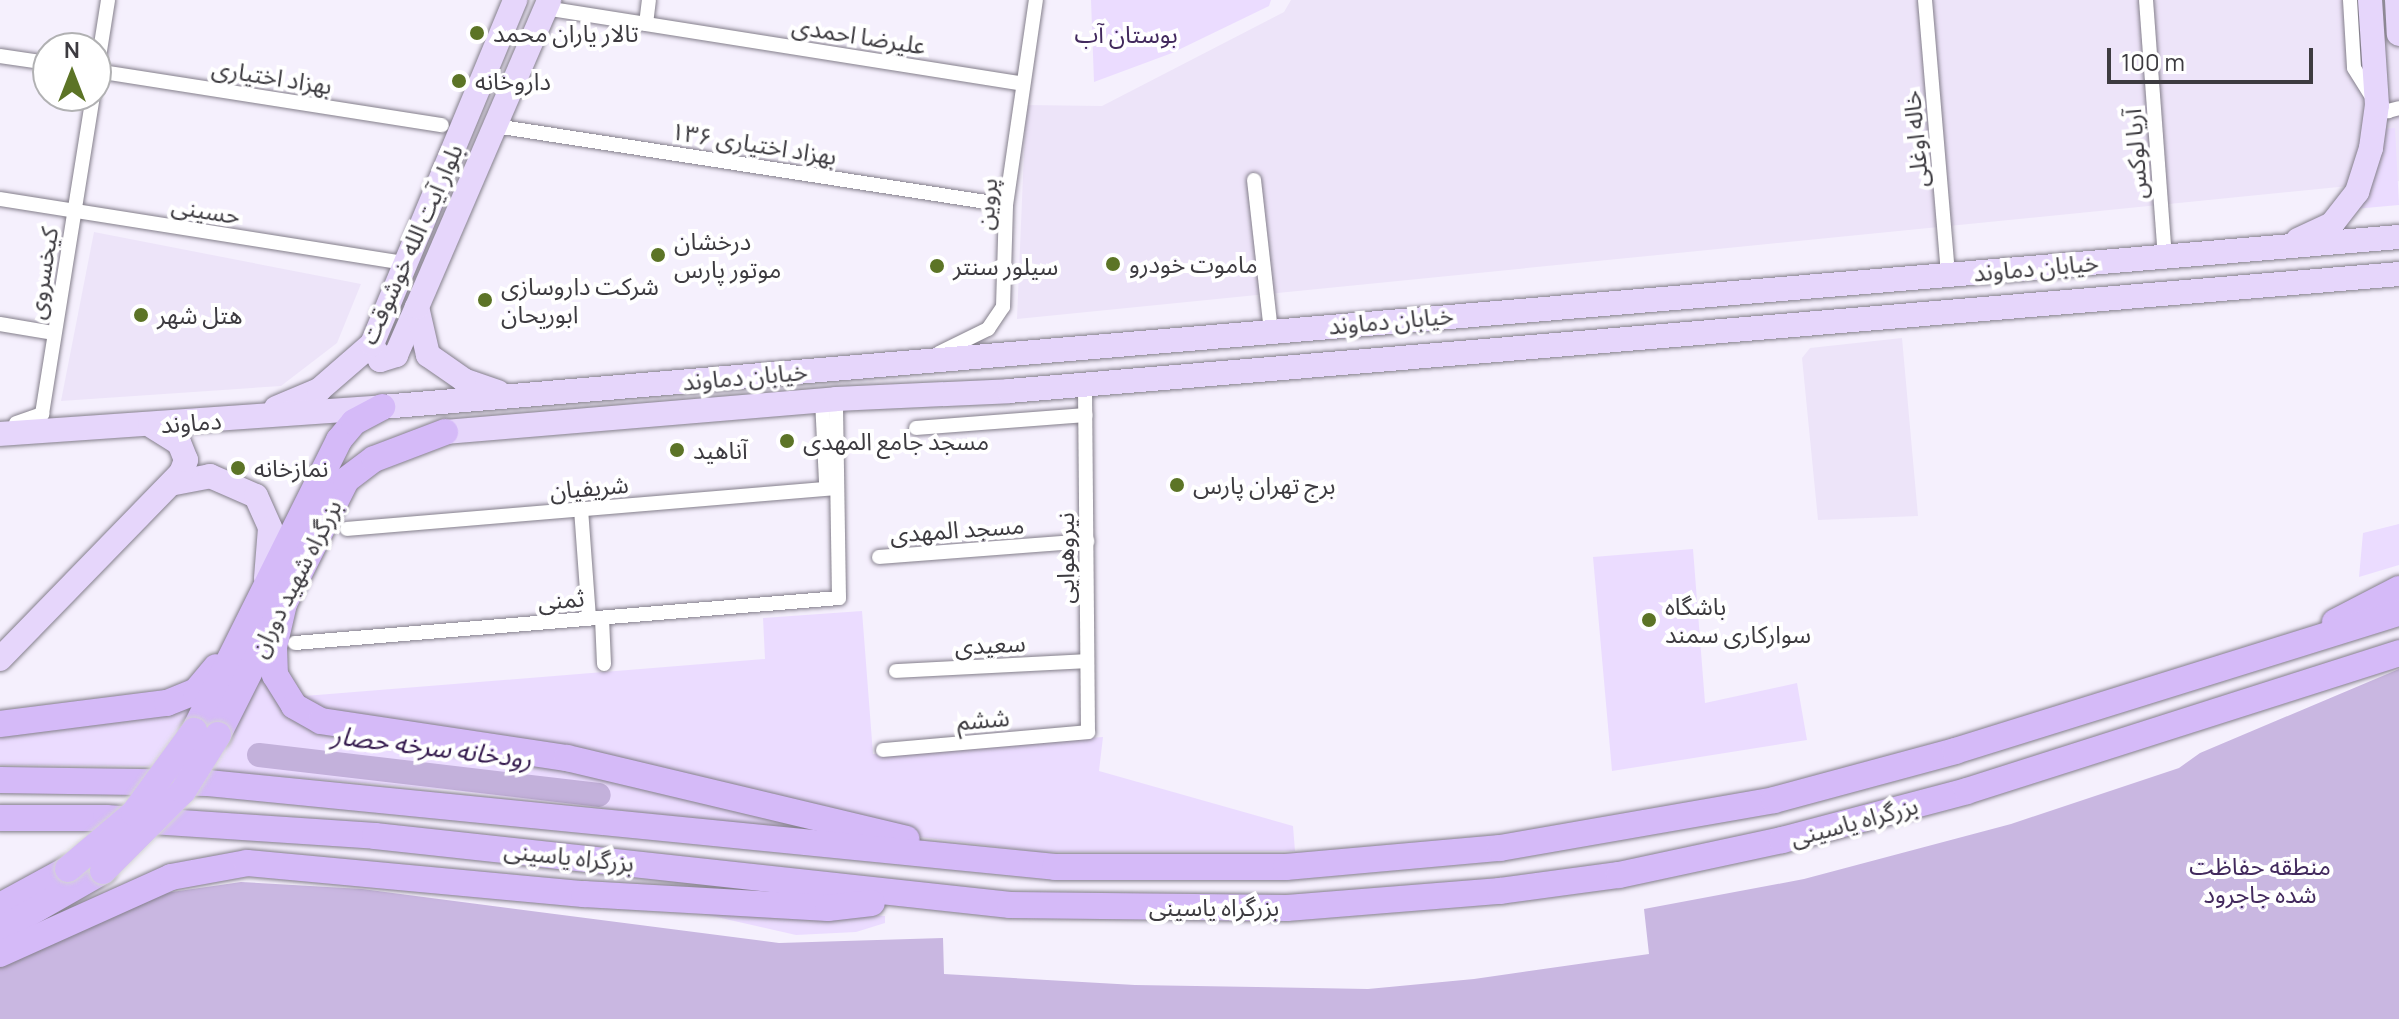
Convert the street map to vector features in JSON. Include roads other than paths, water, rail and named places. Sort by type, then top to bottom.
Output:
[{"type":"highway","name":"بزرگراه شهید دوران","points":[[206,733],[254,605],[339,440],[354,422],[382,407]]},
{"type":"highway","name":"بزرگراه شهید دوران","points":[[206,733],[286,595],[346,480],[374,459],[445,432]]},
{"type":"highway","points":[[2296,646],[2399,589]]},
{"type":"highway","points":[[286,595],[274,647],[275,675],[294,706],[321,721],[567,758],[856,830],[1055,867]]},
{"type":"highway","name":"بزرگراه یاسینی","points":[[0,780],[224,785],[1055,867],[1286,867],[1500,848],[1774,800],[1955,751],[2399,613]]},
{"type":"highway","points":[[0,724],[184,698],[239,640]]},
{"type":"highway","name":"بزرگراه یاسینی","points":[[0,818],[106,818],[375,836],[923,898],[1287,908],[1500,891],[1619,875],[1967,791],[2399,653]]},
{"type":"highway","points":[[0,906],[68,869],[134,813],[206,733]]},
{"type":"highway","points":[[0,930],[103,871],[183,791],[206,733]]},
{"type":"highway","points":[[0,954],[171,877],[247,863],[570,893],[828,908],[923,898]]},
{"type":"main road","name":"بلوار آیت الله خوشوقت","points":[[235,419],[319,390],[372,344],[515,0]]},
{"type":"main road","points":[[2281,247],[2332,224],[2357,192],[2388,106],[2370,0]]},
{"type":"main road","points":[[2397,0],[2399,34]]},
{"type":"main road","name":"بلوار آیت الله خوشوقت","points":[[508,395],[464,380],[428,355],[417,307],[547,4]]},
{"type":"main road","name":"خیابان دماوند","points":[[382,407],[2399,237]]},
{"type":"main road","name":"خیابان دماوند","points":[[445,432],[829,399],[1095,383],[2399,274]]},
{"type":"main road","points":[[372,344],[380,360],[396,355],[417,307]]},
{"type":"main road","points":[[1006,353],[996,367],[1005,380],[1095,383]]},
{"type":"main road","name":"دماوند","points":[[0,434],[382,407]]},
{"type":"main road","points":[[0,659],[175,483],[184,467],[184,450],[172,435],[148,424]]},
{"type":"main road","points":[[175,483],[200,475],[223,478],[249,490],[261,504],[269,519],[269,572],[254,605]]},
{"type":"street","points":[[103,32],[108,0]]},
{"type":"street","points":[[646,24],[649,0]]},
{"type":"street","name":"پروین","points":[[917,361],[970,340],[998,319],[1003,307],[1006,205],[1036,0]]},
{"type":"street","name":"خاله اوغلی","points":[[1925,0],[1948,274]]},
{"type":"street","name":"آریا لوکس","points":[[2146,0],[2165,257]]},
{"type":"street","points":[[2350,0],[2354,68],[2388,106]]},
{"type":"street","name":"علیرضا احمدی","points":[[547,4],[646,24],[1023,84]]},
{"type":"street","points":[[0,56],[32,61]]},
{"type":"street","name":"بهزاد اختیاری","points":[[112,74],[442,125]]},
{"type":"street","name":"کیخسروی","points":[[0,424],[41,417],[90,112]]},
{"type":"street","name":"بهزاد اختیاری ۱۳۶","points":[[495,126],[1006,205]]},
{"type":"street","points":[[1254,180],[1271,331]]},
{"type":"street","name":"حسینی","points":[[0,199],[406,263]]},
{"type":"street","points":[[0,324],[54,333]]},
{"type":"street","name":"نیروهوایی","points":[[1088,732],[1086,415],[1095,383]]},
{"type":"street","points":[[829,399],[831,488]]},
{"type":"street","points":[[916,428],[1086,415]]},
{"type":"street","name":"شریفیان","points":[[347,529],[831,488]]},
{"type":"street","name":"ثمنی","points":[[295,643],[830,599],[840,596],[831,488]]},
{"type":"street","points":[[581,509],[604,664]]},
{"type":"street","name":"مسجد المهدی","points":[[879,557],[1087,541]]},
{"type":"street","name":"سعیدی","points":[[896,671],[1087,661]]},
{"type":"street","name":"ششم","points":[[883,750],[1088,732]]},
{"type":"waterway","name":"رودخانه سرخه حصار","points":[[259,755],[599,795]]},
{"type":"place","name":"تالار یاران محمد","points":[[477,33]]},
{"type":"place","name":"داروخانه","points":[[459,81]]},
{"type":"place","name":"درخشان موتور پارس","points":[[658,255]]},
{"type":"place","name":"ماموت خودرو","points":[[1113,264]]},
{"type":"place","name":"سیلور سنتر","points":[[937,266]]},
{"type":"place","name":"شرکت داروسازی ابوریحان","points":[[485,300]]},
{"type":"place","name":"هتل شهر","points":[[141,315]]},
{"type":"place","name":"مسجد جامع المهدی","points":[[787,441]]},
{"type":"place","name":"آناهید","points":[[677,450]]},
{"type":"place","name":"نمازخانه","points":[[238,468]]},
{"type":"place","name":"برج تهران پارس","points":[[1177,485]]},
{"type":"place","name":"باشگاه سوارکاری سمند","points":[[1649,620]]},
{"type":"park label","name":"بوستان آب","points":[[1126,34]]},
{"type":"park label","name":"منطقه حفاظت شده جاجرود","points":[[2260,880]]}]
